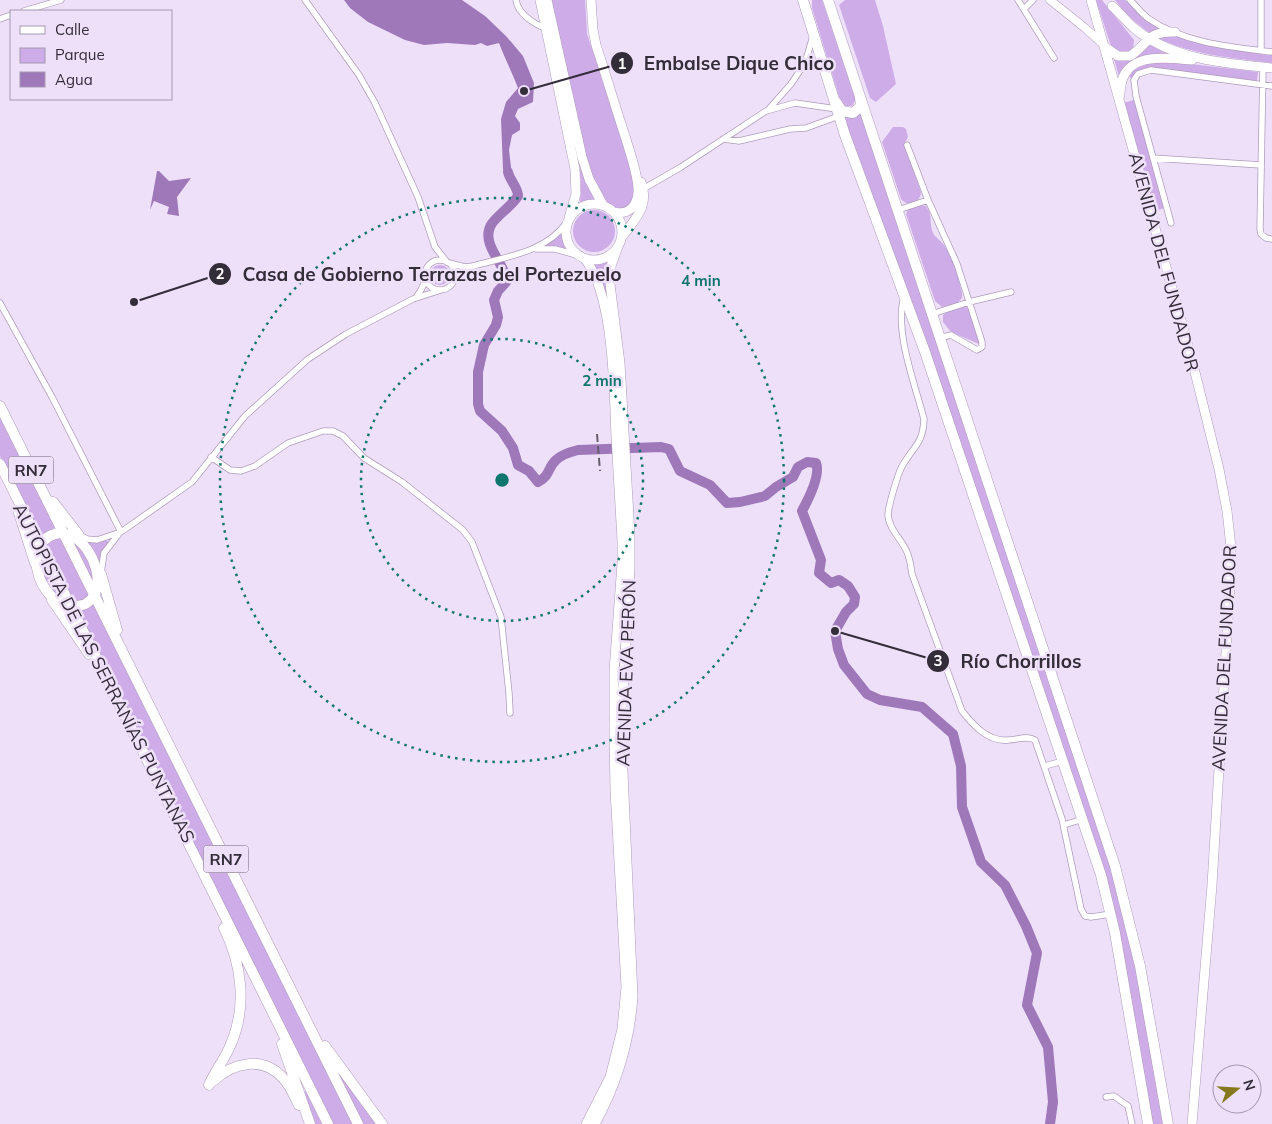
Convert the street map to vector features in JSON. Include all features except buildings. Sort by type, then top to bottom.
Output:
[{"type":"highway","points":[[828,0],[1115,866],[1140,966],[1168,1124]]},
{"type":"highway","points":[[806,3],[838,113],[955,441],[1101,875],[1111,914],[1148,1124]]},
{"type":"highway","points":[[832,92],[842,111],[853,113],[861,106],[858,90]]},
{"type":"highway","name":"AUTOPISTA DE LAS SERRANÍAS PUNTANAS","points":[[0,406],[358,1124]]},
{"type":"highway","name":"AUTOPISTA DE LAS SERRANÍAS PUNTANAS","points":[[0,464],[328,1124]]},
{"type":"highway","points":[[34,476],[91,556],[99,574],[127,659]]},
{"type":"highway","points":[[9,483],[38,573],[46,590],[107,679]]},
{"type":"highway","points":[[38,573],[36,560],[40,545],[52,535],[76,535]]},
{"type":"highway","points":[[46,590],[55,600],[71,606],[84,604],[94,595],[99,574]]},
{"type":"highway","points":[[161,788],[178,835],[230,941],[238,969],[240,999],[236,1029],[227,1054],[209,1085],[228,1070],[237,1066],[252,1063],[268,1067],[284,1079],[309,1124]]},
{"type":"highway","points":[[264,937],[285,971],[326,1048],[382,1124]]},
{"type":"highway","points":[[245,956],[286,1053],[309,1124]]},
{"type":"main road","points":[[540,0],[575,169],[576,194],[566,228],[567,241],[574,252],[582,257],[596,260],[606,257],[620,242],[644,204],[643,189],[596,45],[590,0]]},
{"type":"main road","points":[[546,0],[582,157],[603,205]]},
{"type":"main road","name":"AVENIDA DEL FUNDADOR","points":[[1091,0],[1191,356],[1219,469],[1227,511],[1231,547],[1212,885],[1192,1124]]},
{"type":"main road","points":[[1111,3],[1134,34],[1137,50]]},
{"type":"main road","points":[[1111,3],[1134,28],[1149,38],[1174,51],[1212,61]]},
{"type":"main road","points":[[1105,46],[1118,56],[1130,56],[1149,38],[1165,32],[1175,32]]},
{"type":"main road","points":[[1120,101],[1120,88],[1125,74],[1134,64],[1142,60],[1157,58],[1212,61],[1268,68]]},
{"type":"main road","points":[[613,212],[625,213],[635,205],[638,188],[634,166]]},
{"type":"main road","points":[[568,220],[578,208],[586,204],[603,205],[613,212],[621,226],[620,242]]},
{"type":"main road","name":"AVENIDA EVA PERÓN","points":[[586,1124],[610,1076],[622,1029],[626,988],[614,744],[614,671],[622,563],[620,363],[610,284],[612,266],[620,242]]},
{"type":"main road","name":"AVENIDA EVA PERÓN","points":[[582,257],[596,276],[604,301],[620,426]]},
{"type":"main road","name":"AVENIDA EVA PERÓN","points":[[595,1124],[614,1085],[629,1034],[634,978],[621,727],[630,568],[630,534],[622,472]]},
{"type":"street","points":[[27,10],[61,0]]},
{"type":"street","points":[[304,0],[359,76],[375,103],[418,197],[435,247],[455,271],[455,280]]},
{"type":"street","points":[[516,0],[522,13],[546,29]]},
{"type":"street","points":[[1018,0],[1054,58]]},
{"type":"street","points":[[1024,8],[1033,0]]},
{"type":"street","points":[[1050,0],[1105,46]]},
{"type":"street","points":[[1130,0],[1147,18],[1175,32],[1215,44],[1272,52]]},
{"type":"street","points":[[1261,0],[1261,50]]},
{"type":"street","points":[[643,189],[681,167],[766,111],[791,84],[805,63],[814,35]]},
{"type":"street","points":[[1268,68],[1263,85],[1260,229],[1261,234],[1266,238],[1272,239]]},
{"type":"street","points":[[1171,223],[1136,96],[1134,80],[1138,74],[1151,70],[1272,86]]},
{"type":"street","points":[[766,111],[795,103],[838,113]]},
{"type":"street","points":[[723,140],[740,141],[790,129],[806,128],[838,113]]},
{"type":"street","points":[[907,145],[928,200],[957,264],[982,347],[977,350],[951,335],[940,338]]},
{"type":"street","points":[[1153,158],[1261,165]]},
{"type":"street","points":[[898,210],[928,200]]},
{"type":"street","points":[[430,265],[439,260],[465,267],[473,266],[527,250],[555,236],[568,220]]},
{"type":"street","points":[[435,247],[430,265],[425,274],[431,287],[441,290]]},
{"type":"street","points":[[527,250],[548,248],[582,257]]},
{"type":"street","points":[[76,535],[101,540],[120,533],[186,487],[201,472],[245,416],[308,359],[334,341],[413,299],[449,288],[455,280],[473,266]]},
{"type":"street","points":[[413,299],[421,290],[426,279]]},
{"type":"street","points":[[932,314],[969,302],[1011,292]]},
{"type":"street","points":[[904,297],[900,309],[901,330],[924,425],[919,443],[902,464],[898,475],[888,515],[890,524],[908,553],[912,574],[962,711],[970,722],[983,733],[995,739],[1005,741],[1030,737],[1035,740],[1064,824],[1081,909],[1085,916],[1111,914]]},
{"type":"street","points":[[0,303],[52,396],[120,533]]},
{"type":"street","points":[[211,457],[230,470],[241,471],[259,463],[288,444],[323,431],[332,431],[343,436],[364,458],[402,482],[462,530],[472,542],[501,617],[510,713]]},
{"type":"street","points":[[99,574],[104,553],[120,533]]},
{"type":"street","points":[[1044,766],[1064,761]]},
{"type":"street","points":[[1064,824],[1083,819]]},
{"type":"street","points":[[1106,1096],[1114,1096],[1128,1106],[1132,1124]]},
{"type":"green space","points":[[543,0],[596,201],[581,206],[581,181],[578,160]]},
{"type":"green space","points":[[550,0],[585,0],[587,34],[622,136],[636,190],[630,209],[613,209],[608,205],[598,190],[589,167]]},
{"type":"green space","points":[[812,0],[822,0],[855,98],[852,106],[845,106],[841,103],[812,8]]},
{"type":"green space","points":[[845,0],[875,0],[883,26],[896,84],[876,102],[870,98],[839,5]]},
{"type":"green space","points":[[1096,0],[1102,0],[1134,40],[1133,51],[1126,55],[1114,50],[1111,46]]},
{"type":"green space","points":[[1115,0],[1125,0],[1162,30],[1151,34],[1123,10]]},
{"type":"green space","points":[[1168,34],[1272,54],[1272,63],[1198,52],[1155,37]]},
{"type":"green space","points":[[1148,44],[1174,57],[1149,56],[1120,80],[1114,59],[1129,61]]},
{"type":"green space","points":[[1146,62],[1174,62],[1258,72],[1257,82],[1153,68],[1140,70],[1132,79],[1127,74]]},
{"type":"green space","points":[[1134,100],[1164,208],[1153,212],[1123,103]]},
{"type":"green space","points":[[862,111],[1104,841],[1130,936],[1164,1124],[1151,1124],[1115,919],[842,117],[855,116]]},
{"type":"green space","points":[[893,127],[903,127],[906,129],[908,137],[904,144],[921,192],[919,199],[913,203],[907,203],[901,199],[882,142]]},
{"type":"green space","points":[[919,205],[926,206],[928,209],[933,233],[944,245],[953,262],[962,293],[962,298],[956,304],[942,307],[935,301],[906,214],[908,209]]},
{"type":"green space","points":[[598,210],[606,213],[612,219],[615,231],[612,243],[606,249],[590,252],[582,249],[576,243],[573,227],[576,219],[582,213]]},
{"type":"green space","points":[[563,232],[566,241],[575,253],[543,247]]},
{"type":"green space","points":[[608,260],[607,272],[618,386],[593,264]]},
{"type":"green space","points":[[436,265],[444,265],[450,271],[450,279],[444,285],[436,285],[430,279],[430,271]]},
{"type":"green space","points":[[965,307],[969,309],[980,342],[979,344],[951,332],[943,322],[943,315],[950,310]]},
{"type":"green space","points":[[0,416],[56,527],[39,536],[0,456]]},
{"type":"green space","points":[[61,537],[90,595],[88,598],[73,604],[44,546],[46,543]]},
{"type":"green space","points":[[79,537],[97,542],[107,540],[109,543],[102,552],[99,568]]},
{"type":"green space","points":[[70,539],[76,541],[92,567],[94,586]]},
{"type":"green space","points":[[40,553],[64,601],[44,581]]},
{"type":"green space","points":[[93,601],[354,1124],[333,1124],[76,609]]},
{"type":"green space","points":[[339,1078],[343,1078],[376,1124],[361,1124]]},
{"type":"green space","points":[[301,1087],[307,1094],[322,1124],[312,1124]]},
{"type":"water","points":[[344,0],[462,0],[485,16],[506,36],[523,56],[534,83],[533,102],[518,109],[515,116],[520,123],[520,130],[512,135],[509,150],[513,184],[507,178],[503,169],[501,119],[506,102],[518,88],[499,43],[487,46],[481,43],[475,45],[447,43],[424,45],[405,40],[368,22],[350,8]]},
{"type":"water","points":[[157,171],[169,181],[191,178],[177,197],[179,216],[167,214],[169,207],[154,201],[150,210]]},
{"type":"waterway","points":[[508,172],[518,196],[493,222],[488,232],[491,247],[503,268],[507,281],[498,291],[494,300],[498,317],[496,325],[484,345],[478,372],[478,404],[480,411],[502,431],[513,448],[518,465],[529,471],[538,482],[545,477],[558,458],[578,450],[661,447],[669,449],[680,471],[710,485],[727,503],[765,496],[793,477],[798,467],[807,462],[816,463],[817,474],[815,481],[802,511],[821,560],[819,573],[831,583],[839,580],[848,586],[855,597],[854,604],[846,612],[835,631],[838,649],[844,665],[867,694],[880,700],[922,707],[953,734],[961,766],[962,807],[981,862],[1005,885],[1026,926],[1037,953],[1027,1005],[1048,1047],[1053,1102],[1050,1124]]},
{"type":"railway","points":[[597,434],[600,471]]},
{"type":"place","name":"Embalse Dique Chico","points":[[524,91]]},
{"type":"place","name":"Casa de Gobierno Terrazas del Portezuelo","points":[[134,302]]},
{"type":"place","name":"Río Chorrillos","points":[[835,631]]}]
